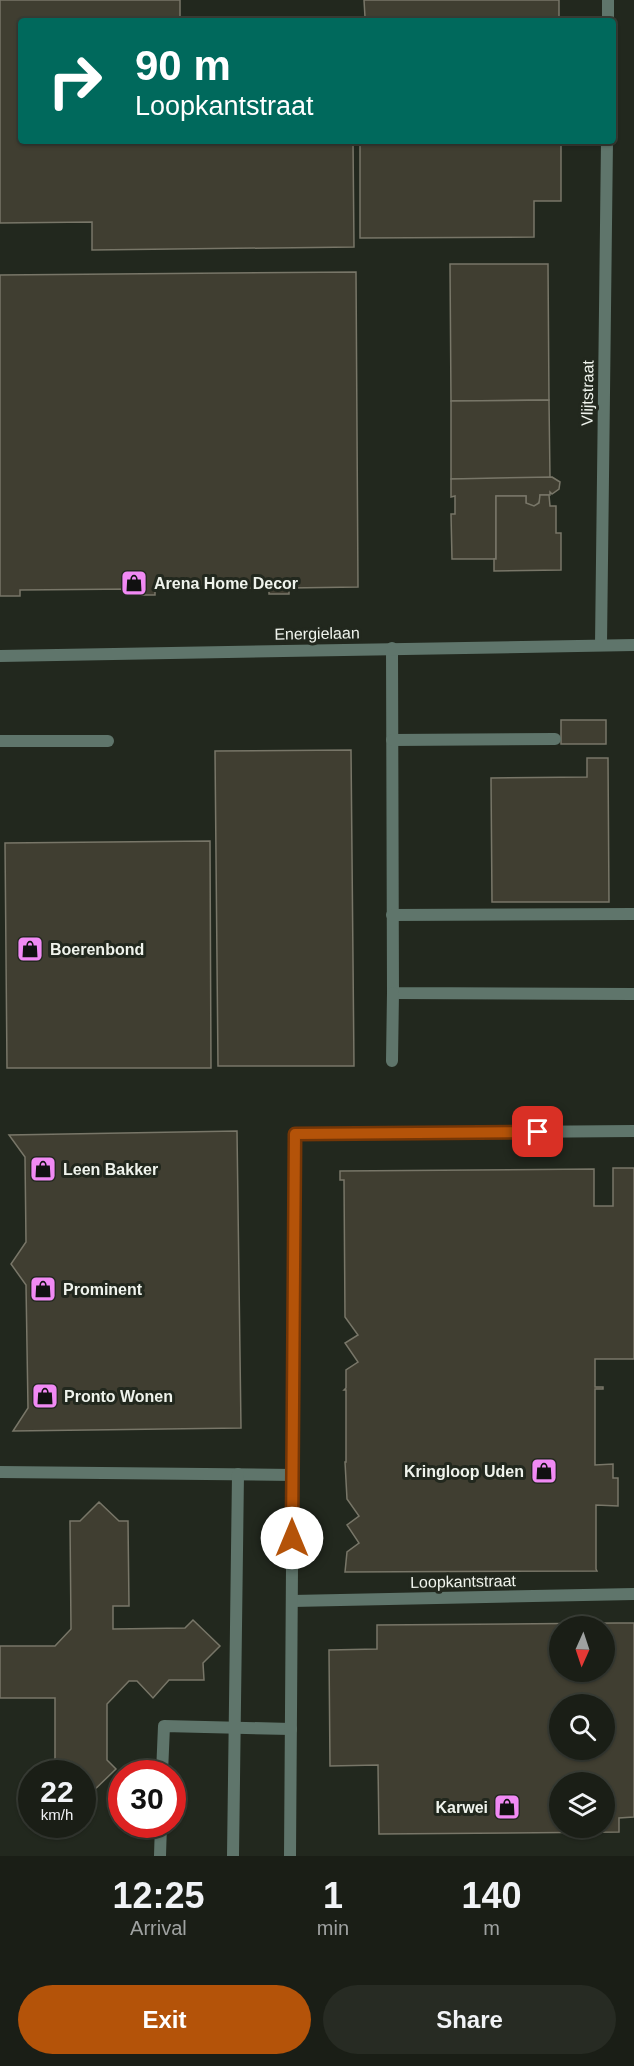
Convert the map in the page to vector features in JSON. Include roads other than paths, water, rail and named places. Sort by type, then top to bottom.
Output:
[{"type":"street","points":[[608,0],[608,18]]},
{"type":"street","name":"Vlijtstraat","points":[[601,645],[607,144]]},
{"type":"street","name":"Energielaan","points":[[0,656],[634,645]]},
{"type":"street","points":[[392,648],[392,1061]]},
{"type":"street","points":[[392,740],[555,739]]},
{"type":"street","points":[[0,741],[108,741]]},
{"type":"street","points":[[393,915],[634,914]]},
{"type":"street","points":[[393,993],[634,994]]},
{"type":"street","points":[[290,1856],[295,1134],[634,1131]]},
{"type":"street","points":[[0,1472],[292,1475]]},
{"type":"street","points":[[233,1856],[238,1474]]},
{"type":"street","name":"Loopkantstraat","points":[[292,1601],[634,1594]]},
{"type":"street","points":[[163,1760],[164,1726],[291,1729]]},
{"type":"street","points":[[160,1856],[161,1838]]},
{"type":"place","name":"Arena Home Decor","points":[[134,583]]},
{"type":"place","name":"Boerenbond","points":[[30,949]]},
{"type":"place","name":"Leen Bakker","points":[[43,1169]]},
{"type":"place","name":"Prominent","points":[[43,1289]]},
{"type":"place","name":"Pronto Wonen","points":[[45,1396]]},
{"type":"place","name":"Kringloop Uden","points":[[544,1471]]},
{"type":"place","name":"Karwei","points":[[507,1807]]}]
